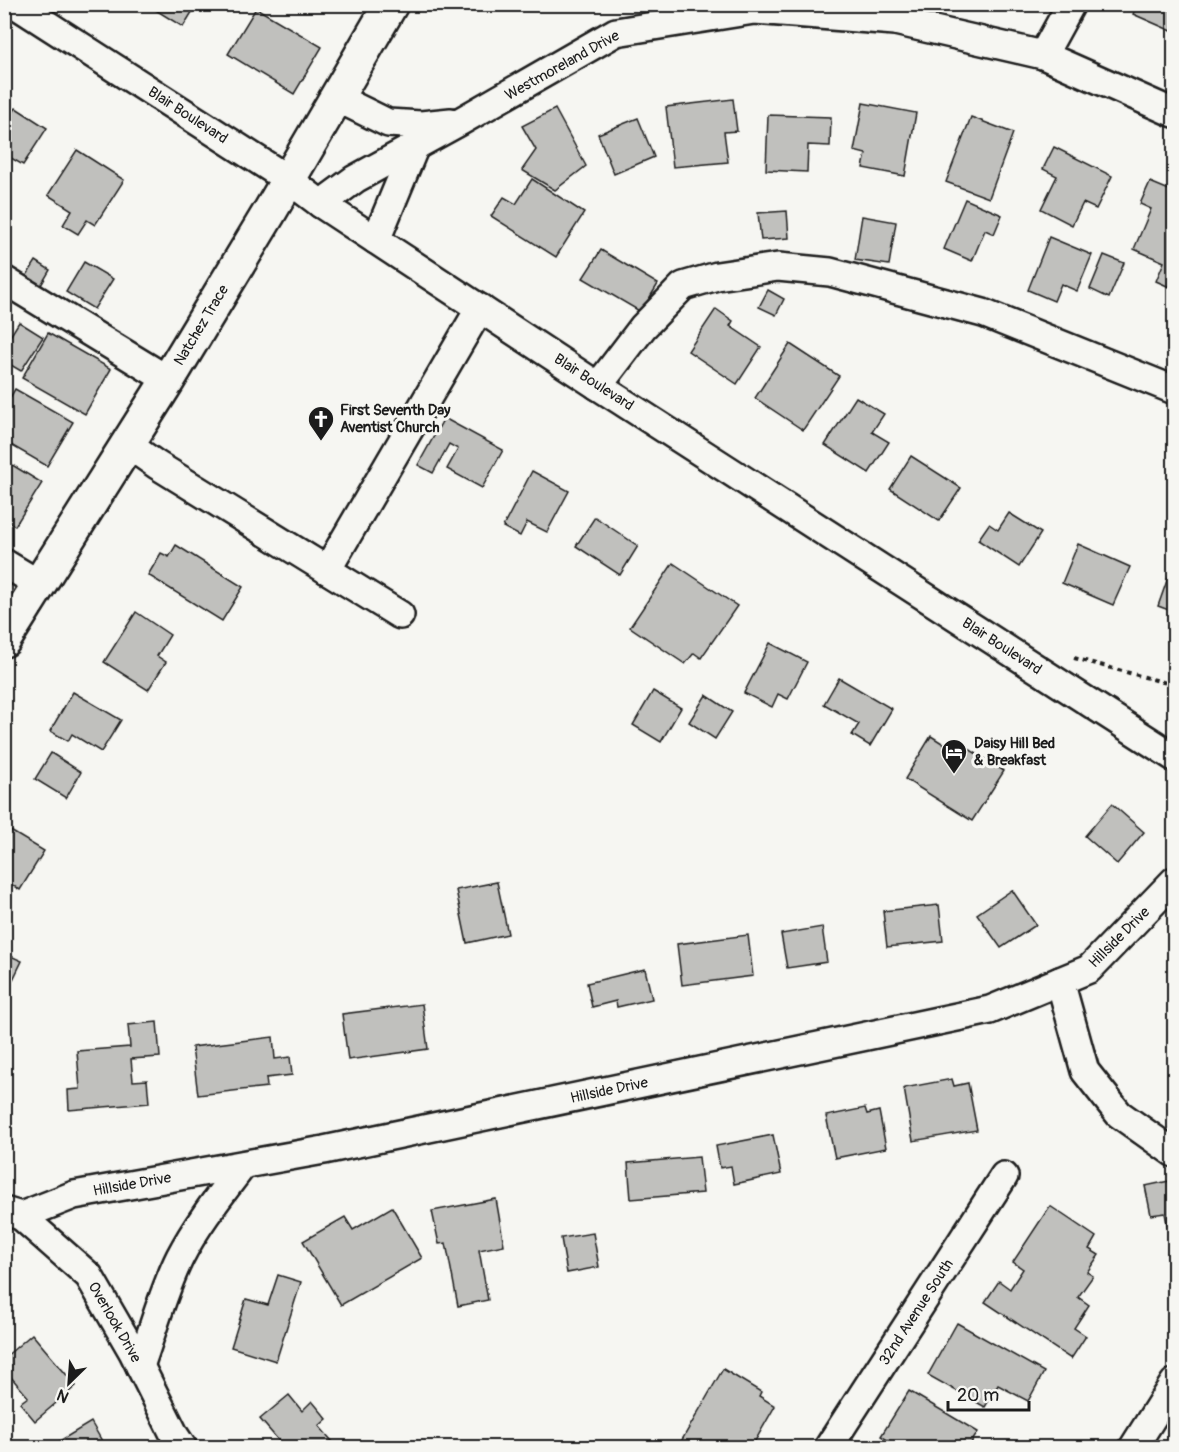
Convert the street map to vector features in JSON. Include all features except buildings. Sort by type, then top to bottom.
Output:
[{"type":"main road","name":"Natchez Trace","points":[[4,640],[168,380],[289,180],[391,4]]},
{"type":"street","name":"Blair Boulevard","points":[[15,4],[289,180],[321,204],[598,386],[1174,757]]},
{"type":"street","points":[[1043,55],[1071,4]]},
{"type":"street","name":"Westmoreland Drive","points":[[321,204],[355,179],[616,32],[754,9],[895,21],[1043,55],[1174,113]]},
{"type":"street","points":[[337,98],[388,123],[421,125],[461,121]]},
{"type":"street","points":[[376,240],[415,146]]},
{"type":"street","points":[[598,386],[643,327],[683,285],[717,276],[778,267],[830,272],[983,313],[1174,390]]},
{"type":"street","points":[[4,280],[168,380]]},
{"type":"street","points":[[327,570],[480,308]]},
{"type":"street","points":[[127,444],[157,465],[400,615]]},
{"type":"street","points":[[4,563],[39,584]]},
{"type":"street","name":"Hillside Drive","points":[[13,1214],[74,1195],[324,1150],[990,1010],[1089,969],[1174,881]]},
{"type":"street","points":[[1060,981],[1084,1071],[1119,1114],[1174,1153]]},
{"type":"street","points":[[140,1366],[181,1257],[214,1204],[243,1165]]},
{"type":"street","name":"32nd Avenue South","points":[[828,1448],[1004,1176]]},
{"type":"street","name":"Overlook Drive","points":[[13,1214],[89,1276],[183,1448]]},
{"type":"street","points":[[1133,1448],[1174,1383]]},
{"type":"path","points":[[1074,658],[1174,685]]},
{"type":"place","name":"First Seventh Day Aventist Church","points":[[321,442]]},
{"type":"place","name":"Daisy Hill Bed & Breakfast","points":[[954,775]]}]
